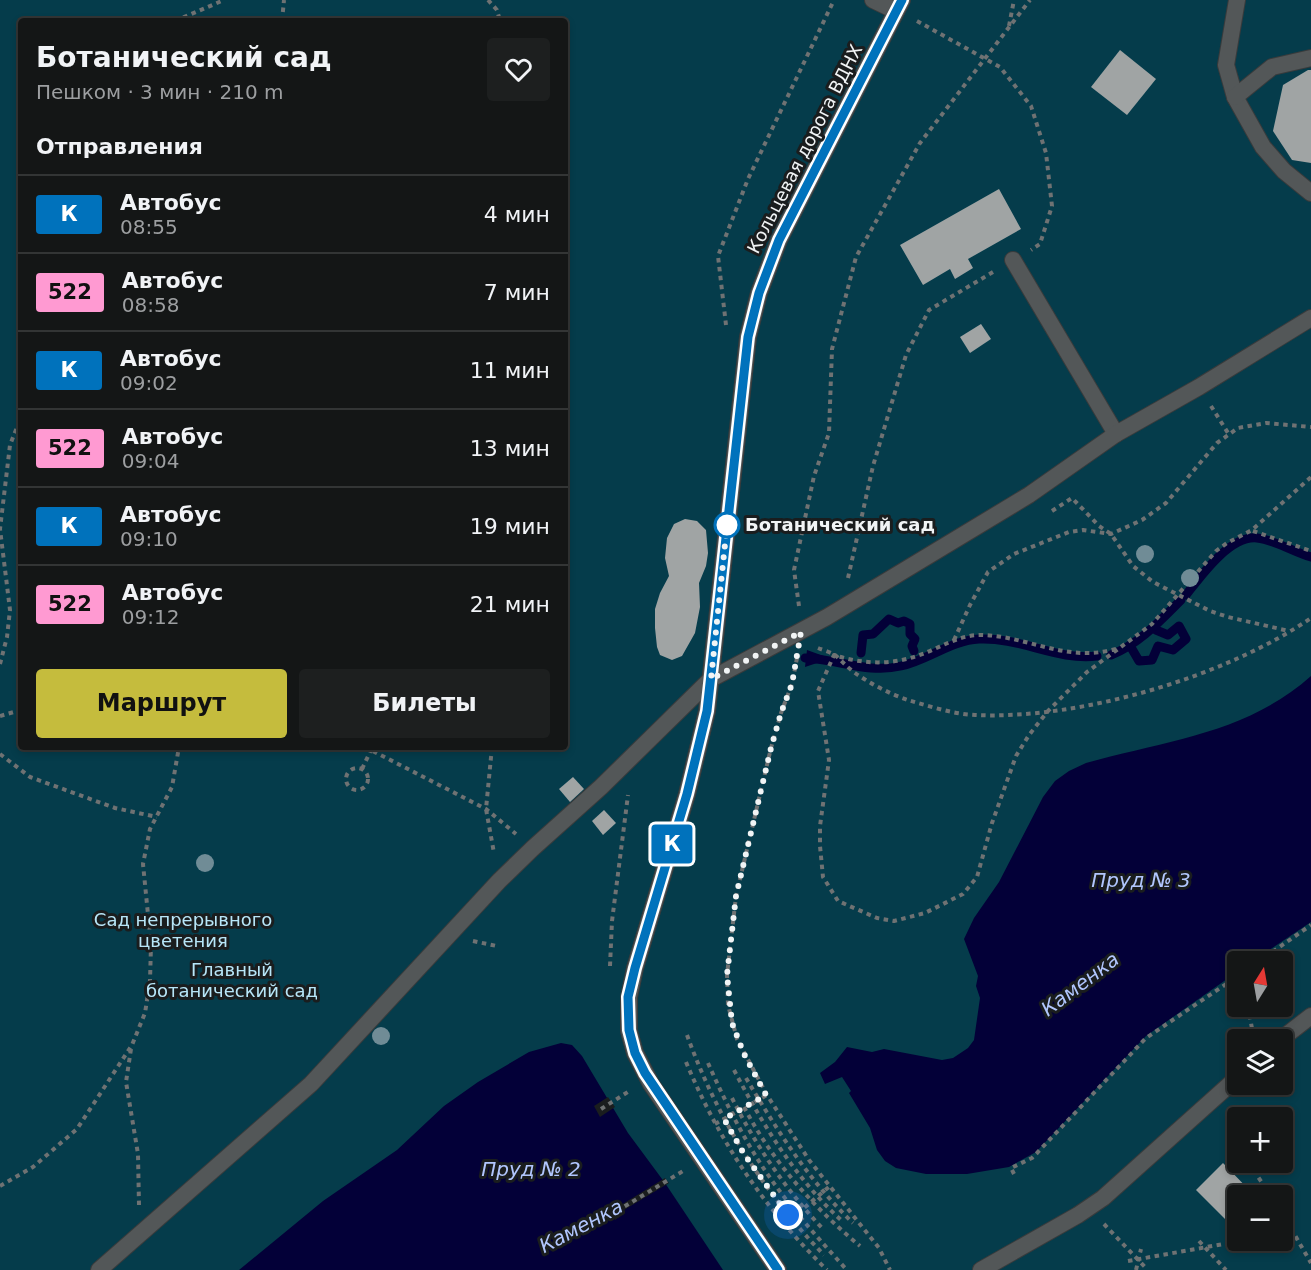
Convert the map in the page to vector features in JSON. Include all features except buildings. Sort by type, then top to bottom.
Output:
[{"type":"street","points":[[873,0],[899,6]]},
{"type":"street","points":[[1237,0],[1226,65],[1235,96],[1263,147],[1284,171],[1311,193]]},
{"type":"street","name":"Кольцевая дорога ВДНХ","points":[[778,1270],[651,1084],[635,1053],[627,1009],[630,986],[702,733],[711,679],[748,337],[759,293],[779,240],[899,6]]},
{"type":"street","points":[[1235,96],[1272,67],[1311,58]]},
{"type":"street","points":[[1013,260],[1116,434]]},
{"type":"street","points":[[99,1270],[311,1084],[499,881],[601,787],[711,679],[801,632],[1029,495],[1116,434],[1199,387],[1311,318]]},
{"type":"street","points":[[1293,1030],[1311,1016]]},
{"type":"street","points":[[981,1270],[1089,1208],[1227,1087]]},
{"type":"path","points":[[182,18],[225,0]]},
{"type":"path","points":[[282,18],[284,0]]},
{"type":"path","points":[[488,0],[497,10],[499,18]]},
{"type":"path","points":[[727,334],[718,256],[748,179],[834,0]]},
{"type":"path","points":[[1009,27],[1014,0]]},
{"type":"path","points":[[890,1270],[879,1248],[803,1152],[766,1095],[744,1054],[732,1023],[727,975],[736,896],[771,748],[792,684],[801,632],[794,570],[814,476],[830,433],[832,349],[856,257],[920,142],[1030,0]]},
{"type":"path","points":[[848,580],[873,466],[906,355],[929,310],[1041,244],[1052,206],[1046,153],[1031,106],[1000,67],[899,6]]},
{"type":"path","points":[[1199,387],[1228,433]]},
{"type":"path","points":[[954,640],[979,586],[988,572],[1000,562],[1069,532],[1083,530],[1111,534],[1142,520],[1175,494],[1217,443],[1238,428],[1266,423],[1311,427]]},
{"type":"path","points":[[0,664],[8,637],[10,610],[0,529],[10,445],[18,425]]},
{"type":"path","points":[[834,655],[818,691],[829,760],[820,826],[821,866],[827,886],[838,901],[885,921],[925,913],[954,899],[971,886],[977,877],[992,822],[1016,756],[1022,744],[1048,711],[1087,672],[1152,624],[1216,551],[1252,530],[1311,477]]},
{"type":"path","points":[[1052,511],[1072,498],[1099,526],[1111,534],[1133,566],[1153,582],[1228,617],[1290,631]]},
{"type":"path","points":[[1252,530],[1311,551]]},
{"type":"path","points":[[834,655],[853,672],[905,699],[972,715],[1000,715],[1048,711],[1138,693],[1213,669],[1246,655],[1311,618]]},
{"type":"path","points":[[801,632],[807,642],[834,655],[854,661],[887,663],[912,658],[954,640],[978,635],[1010,638],[1073,652],[1089,653],[1116,649]]},
{"type":"path","points":[[0,716],[18,711]]},
{"type":"path","points":[[0,1186],[33,1167],[78,1129],[132,1045],[145,1013],[150,981],[150,945],[143,864],[150,829],[172,787],[178,750]]},
{"type":"path","points":[[362,769],[371,750],[486,809],[533,848]]},
{"type":"path","points":[[492,750],[486,809],[499,881]]},
{"type":"path","points":[[0,754],[30,777],[115,808],[157,817]]},
{"type":"path","points":[[355,768],[362,769],[367,774],[368,781],[358,790],[351,789],[345,777],[355,768]]},
{"type":"path","points":[[610,971],[612,921],[628,795]]},
{"type":"path","points":[[1274,951],[1311,925]]},
{"type":"path","points":[[1014,1174],[1011,1168],[1032,1158],[1146,1038],[1227,983]]},
{"type":"path","points":[[687,1035],[724,1119],[750,1163],[791,1218],[824,1255]]},
{"type":"path","points":[[132,1045],[126,1082],[138,1154],[139,1236]]},
{"type":"path","points":[[686,1062],[715,1124],[748,1178],[784,1226],[827,1270]]},
{"type":"path","points":[[708,1063],[732,1114],[763,1168],[797,1214],[846,1269]]},
{"type":"path","points":[[734,1070],[751,1103],[783,1154],[842,1221]]},
{"type":"path","points":[[746,1078],[790,1149],[853,1223]]},
{"type":"path","points":[[601,1109],[631,1090]]},
{"type":"path","points":[[715,1124],[766,1095]]},
{"type":"path","points":[[732,1098],[776,1172],[823,1229]]},
{"type":"path","points":[[744,1107],[776,1159],[828,1219],[860,1246]]},
{"type":"path","points":[[617,1211],[689,1167]]},
{"type":"path","points":[[784,1226],[830,1186]]},
{"type":"path","points":[[1089,1208],[1145,1267]]},
{"type":"path","points":[[1293,1232],[1311,1263]]},
{"type":"path","points":[[1199,1241],[1226,1270]]},
{"type":"path","points":[[1128,1261],[1227,1243]]},
{"type":"path","points":[[1136,1270],[1141,1250]]},
{"type":"green space","points":[[0,0],[1311,0],[1311,1270],[0,1270]]},
{"type":"water","points":[[807,650],[829,658],[827,661],[805,667]]},
{"type":"water","name":"Пруд № 3","points":[[1311,676],[1311,922],[1268,951],[1227,951],[1227,979],[1146,1036],[1036,1152],[1009,1167],[967,1174],[926,1174],[896,1168],[885,1161],[877,1150],[870,1128],[842,1077],[825,1084],[820,1073],[835,1062],[847,1047],[872,1052],[884,1049],[942,1060],[953,1058],[968,1048],[974,1040],[980,998],[976,986],[978,976],[964,939],[974,918],[999,882],[1043,797],[1055,781],[1086,763],[1176,741],[1233,723],[1260,711]]},
{"type":"water","name":"Пруд № 2","points":[[561,1043],[572,1045],[582,1056],[628,1133],[665,1183],[723,1270],[239,1270],[323,1201],[397,1150],[444,1106],[478,1082],[529,1052]]},
{"type":"pier","points":[[608,1097],[615,1107],[600,1117],[594,1106]]},
{"type":"pier","points":[[665,1178],[669,1183],[624,1210],[625,1213],[615,1220],[608,1208],[619,1201],[621,1205]]},
{"type":"waterway","points":[[1186,595],[1217,558],[1237,543],[1247,539],[1264,539],[1311,557]]},
{"type":"waterway","points":[[1111,655],[1140,638],[1181,600]]},
{"type":"waterway","points":[[861,653],[863,635],[873,634],[889,619],[898,623],[904,621],[910,624],[910,634],[915,639],[912,646],[914,651]]},
{"type":"waterway","points":[[1132,649],[1139,661],[1152,660],[1158,646],[1173,650],[1186,639],[1179,626],[1168,635],[1156,630]]},
{"type":"waterway","points":[[805,658],[865,667],[889,668],[911,663],[959,643],[979,639],[994,639],[1067,655],[1097,656]]},
{"type":"bus line","name":"К","points":[[778,1270],[645,1073],[633,1045],[627,1009],[630,986],[687,794],[707,711],[748,337],[759,293],[779,240],[902,0]]},
{"type":"place","name":"Ботанический сад","points":[[727,525]]},
{"type":"route","points":[[727,525],[711,679],[801,632],[792,684],[771,748],[736,896],[727,975],[728,1005],[737,1039],[766,1095],[724,1119],[744,1154],[788,1215]]},
{"type":"park label","name":"Сад непрерывного цветения","points":[[183,930]]},
{"type":"park label","name":"Главный ботанический сад","points":[[232,980]]},
{"type":"water label","name":"Каменка","points":[[1080,984]]},
{"type":"water label","name":"Каменка","points":[[581,1226]]}]
